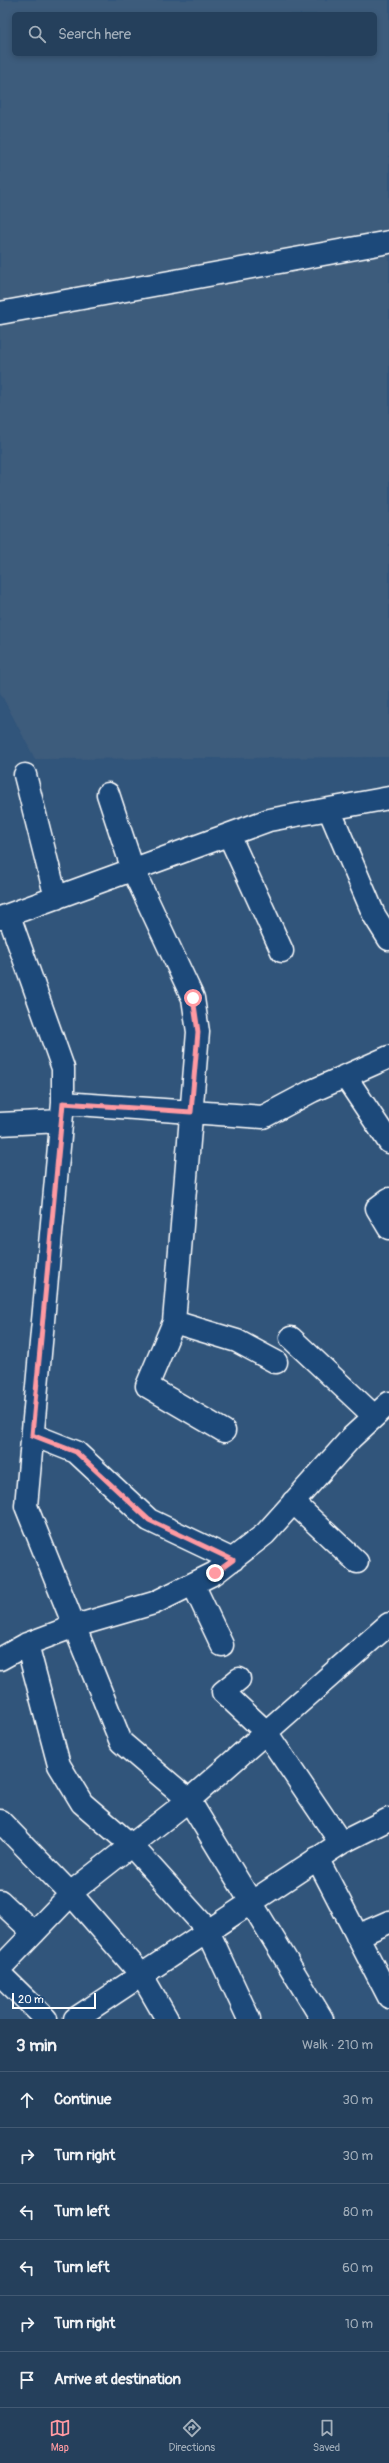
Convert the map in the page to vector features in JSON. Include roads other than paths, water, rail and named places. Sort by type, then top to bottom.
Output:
[{"type":"street","points":[[0,313],[389,242]]},
{"type":"street","points":[[26,775],[56,898]]},
{"type":"street","points":[[108,794],[133,870],[193,998],[198,1032],[174,1322],[147,1386],[224,1430]]},
{"type":"street","points":[[322,2019],[252,1900],[189,1800],[122,1742],[26,1506],[62,1112],[63,1068],[4,914],[56,898],[270,820],[389,798]]},
{"type":"street","points":[[329,809],[374,915],[389,939]]},
{"type":"street","points":[[229,835],[282,951]]},
{"type":"street","points":[[0,1124],[62,1112],[191,1112],[263,1117],[345,1076],[389,1057]]},
{"type":"street","points":[[345,1076],[389,1142]]},
{"type":"street","points":[[389,1199],[377,1208],[389,1228]]},
{"type":"street","points":[[174,1322],[237,1341],[276,1362]]},
{"type":"street","points":[[1,1655],[75,1626],[154,1603],[215,1573],[265,1534],[351,1438],[382,1410],[291,1338]]},
{"type":"street","points":[[32,1435],[76,1452],[149,1520],[233,1560]]},
{"type":"street","points":[[294,1502],[357,1562]]},
{"type":"street","points":[[193,1584],[222,1645]]},
{"type":"street","points":[[0,1968],[71,1894],[189,1800],[389,1624]]},
{"type":"street","points":[[27,1644],[59,1765],[82,1803],[131,1845],[207,1929],[249,2019]]},
{"type":"street","points":[[239,1679],[223,1692],[266,1732],[340,1843]]},
{"type":"street","points":[[75,2019],[207,1929],[316,1858],[340,1843],[389,1819]]},
{"type":"street","points":[[0,1822],[71,1894],[142,1974],[167,2019]]},
{"type":"street","points":[[316,1858],[389,1997]]},
{"type":"street","points":[[0,1901],[34,1933]]},
{"type":"street","points":[[357,1936],[389,1922]]},
{"type":"street","points":[[0,1974],[46,2019]]}]
